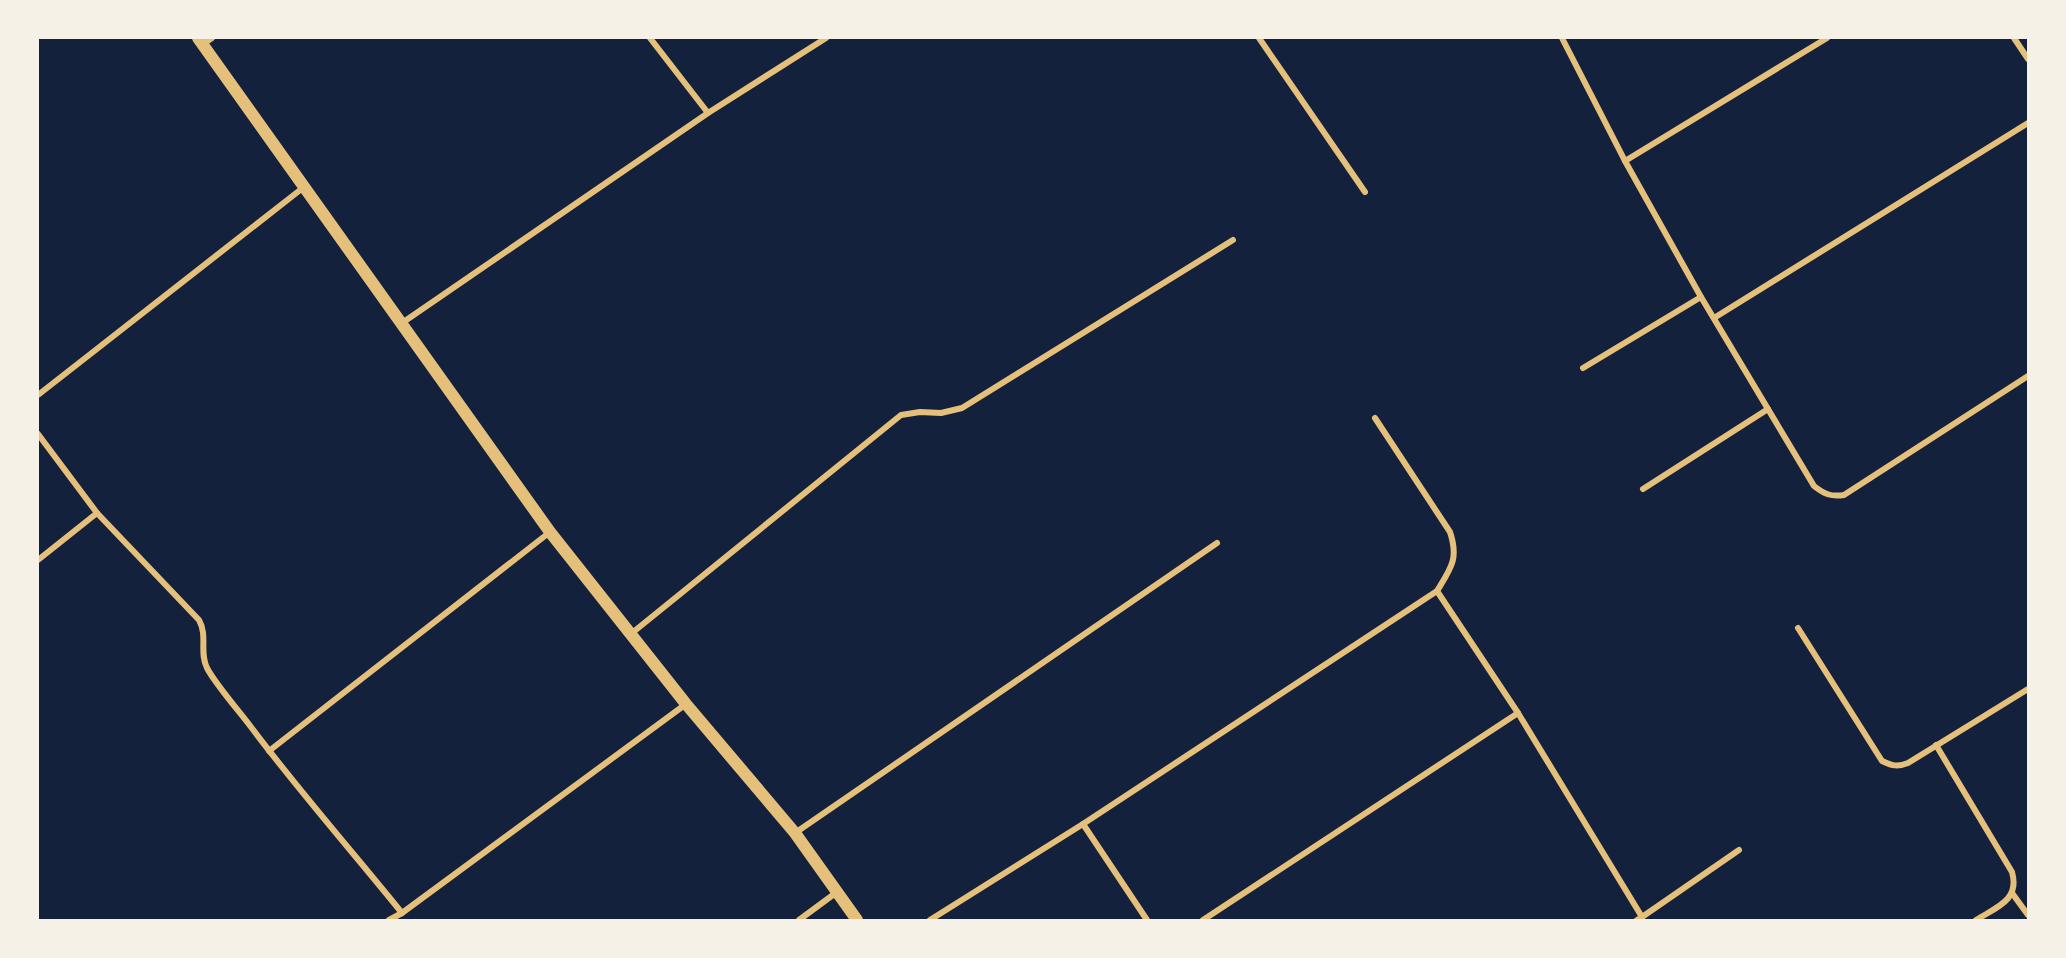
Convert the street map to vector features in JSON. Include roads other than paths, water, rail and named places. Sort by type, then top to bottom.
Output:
[{"type":"main road","points":[[204,40],[550,531],[686,704],[795,832],[857,921]]},
{"type":"street","points":[[650,38],[708,113]]},
{"type":"street","points":[[402,323],[708,113],[826,38]]},
{"type":"street","points":[[1259,38],[1365,192]]},
{"type":"street","points":[[1562,38],[1625,161],[1701,297],[1814,486],[1822,492],[1834,497],[1844,495],[2028,376]]},
{"type":"street","points":[[1625,161],[1827,38]]},
{"type":"street","points":[[2014,38],[2028,59]]},
{"type":"street","points":[[1714,318],[2028,123]]},
{"type":"street","points":[[38,395],[305,186]]},
{"type":"street","points":[[632,633],[901,415],[920,412],[941,413],[962,408],[1233,240]]},
{"type":"street","points":[[1583,368],[1701,297]]},
{"type":"street","points":[[1642,489],[1768,409]]},
{"type":"street","points":[[930,921],[1083,824],[1437,591],[1454,562],[1454,546],[1450,532],[1375,418]]},
{"type":"street","points":[[38,434],[97,513],[199,620],[203,628],[202,649],[208,669],[269,751],[402,913]]},
{"type":"street","points":[[38,560],[97,513]]},
{"type":"street","points":[[269,751],[550,531]]},
{"type":"street","points":[[795,832],[1217,543]]},
{"type":"street","points":[[1437,591],[1518,713],[1639,919],[1739,850]]},
{"type":"street","points":[[1798,628],[1882,761],[1891,765],[1900,766],[2028,689]]},
{"type":"street","points":[[389,921],[686,704]]},
{"type":"street","points":[[1203,921],[1518,713]]},
{"type":"street","points":[[1936,745],[2012,872],[2014,882],[2012,893],[2007,901],[1977,921]]},
{"type":"street","points":[[1083,824],[1147,921]]},
{"type":"street","points":[[799,921],[837,892]]},
{"type":"street","points":[[2012,893],[2028,915]]}]
